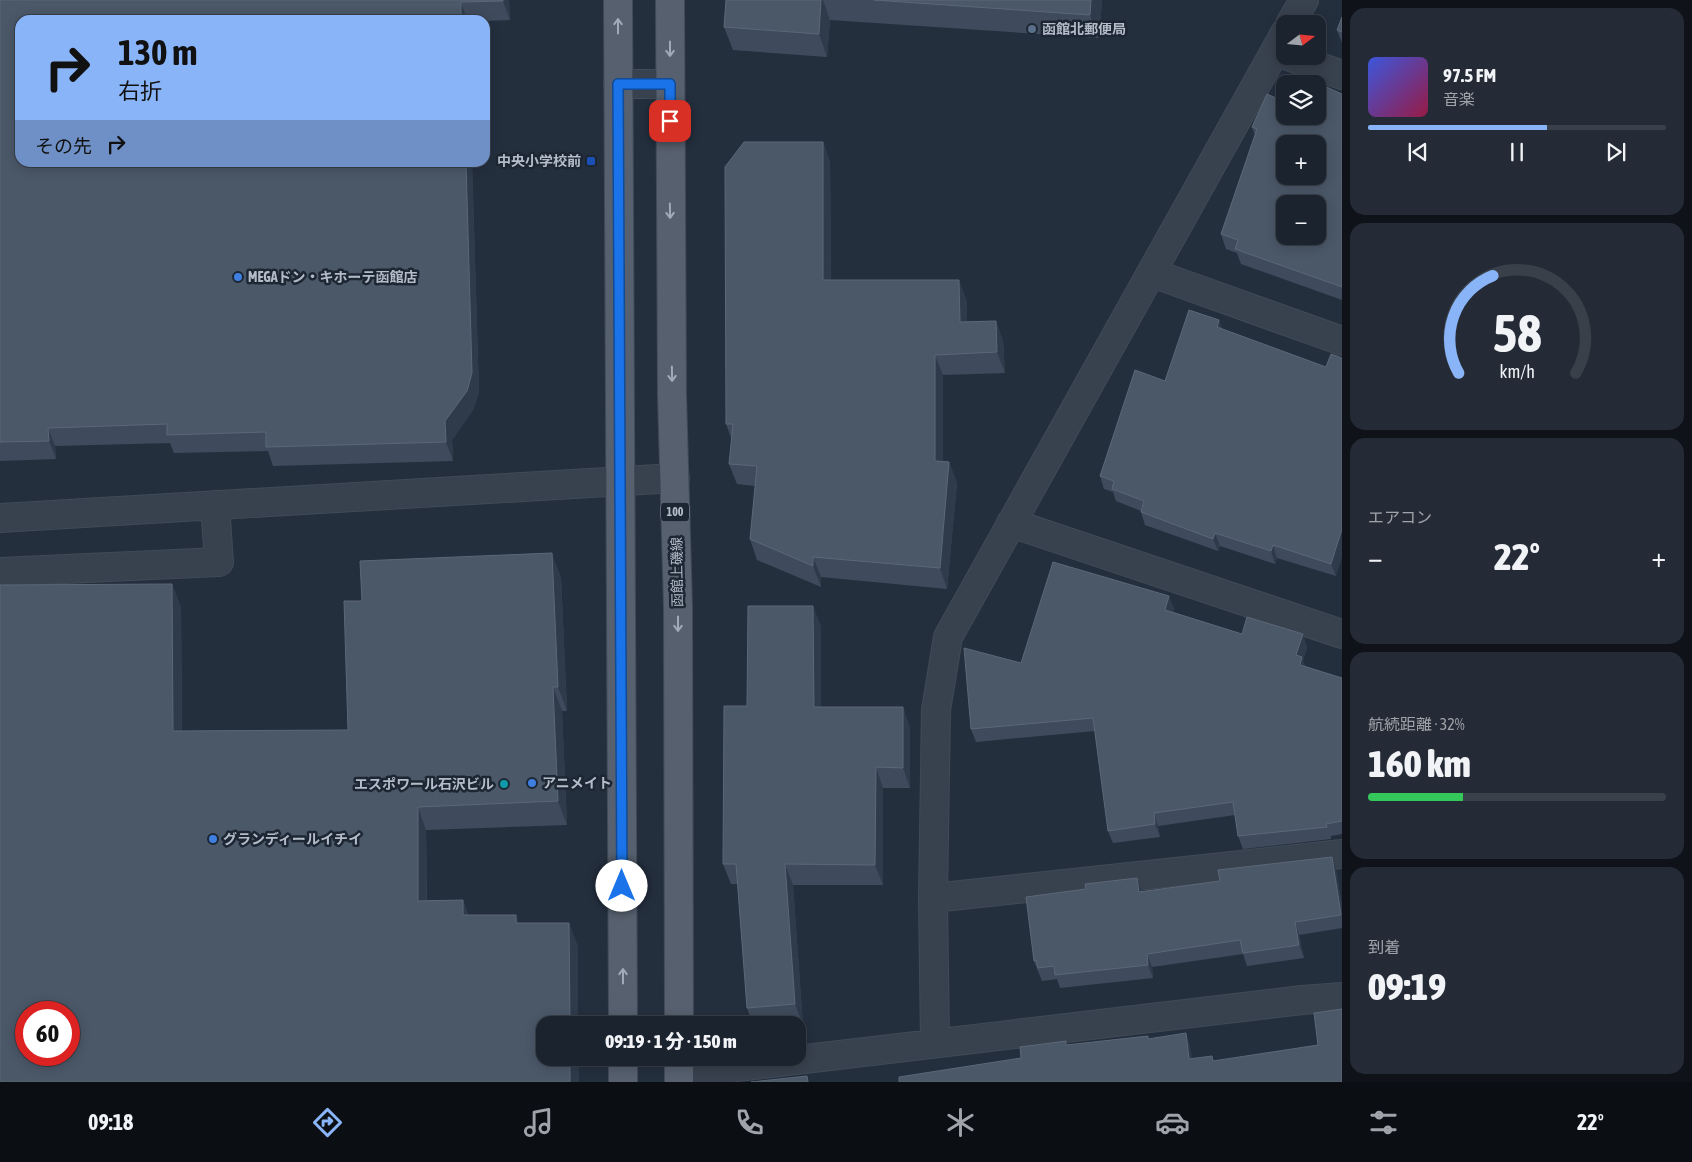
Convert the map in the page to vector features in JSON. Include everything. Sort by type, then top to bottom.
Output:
[{"type":"main road","points":[[618,0],[623,1016]]},
{"type":"main road","name":"函館上磯線","points":[[670,0],[678,607],[679,1016]]},
{"type":"main road","points":[[623,1066],[624,1082]]},
{"type":"street","points":[[1295,15],[1304,0]]},
{"type":"street","points":[[935,1043],[933,898],[936,710],[948,637],[1152,273],[1276,61]]},
{"type":"street","points":[[1319,65],[1342,75]]},
{"type":"street","points":[[618,84],[670,84]]},
{"type":"street","points":[[1152,273],[1342,341]]},
{"type":"street","points":[[0,518],[675,478]]},
{"type":"street","points":[[0,572],[219,562],[216,505]]},
{"type":"street","points":[[1011,523],[1342,634]]},
{"type":"street","points":[[933,898],[1342,854]]},
{"type":"street","points":[[679,1071],[1342,997]]},
{"type":"building","name":"MEGAドン・キホーテ函館店","points":[[0,0],[503,0],[461,2],[461,15],[15,15],[15,167],[466,167],[472,373],[467,391],[445,421],[446,442],[266,447],[266,432],[167,435],[167,424],[48,428],[49,441],[0,442]]},
{"type":"building","points":[[726,0],[821,0],[819,34],[724,27]]},
{"type":"building","points":[[874,0],[1091,0],[1090,15]]},
{"type":"building","points":[[1342,17],[1342,32],[1337,30]]},
{"type":"building","points":[[1326,87],[1342,94],[1342,287],[1235,249],[1238,240],[1221,234],[1257,129],[1252,127],[1267,94],[1276,98],[1276,125],[1326,125]]},
{"type":"building","points":[[744,142],[823,142],[823,280],[959,280],[960,322],[996,321],[997,352],[935,355],[935,461],[949,462],[940,568],[813,557],[813,566],[750,539],[757,466],[729,464],[733,424],[726,424],[725,167]]},
{"type":"building","points":[[1189,310],[1219,320],[1217,327],[1326,367],[1331,354],[1342,358],[1342,529],[1331,564],[1273,545],[1271,551],[1215,533],[1213,539],[1141,512],[1144,501],[1112,489],[1114,481],[1100,476],[1135,370],[1165,381]]},
{"type":"building","name":"グランディールイチイ","points":[[552,553],[558,687],[553,687],[558,801],[418,807],[418,901],[463,900],[463,915],[516,915],[516,923],[569,923],[570,1016],[536,1016],[536,1066],[570,1066],[570,1082],[0,1082],[0,585],[172,584],[173,731],[348,730],[344,601],[362,601],[360,561]]},
{"type":"building","points":[[1053,562],[1169,596],[1165,610],[1242,634],[1247,617],[1303,634],[1296,655],[1302,657],[1300,665],[1342,678],[1342,821],[1326,824],[1327,827],[1238,836],[1233,802],[1154,813],[1155,824],[1108,831],[1093,718],[971,729],[964,648],[1021,663]]},
{"type":"building","points":[[748,606],[813,606],[814,707],[903,707],[903,768],[876,767],[875,865],[785,864],[795,1004],[747,1008],[736,864],[723,864],[724,706],[747,706]]},
{"type":"building","points":[[1332,857],[1341,915],[1295,922],[1299,945],[1243,953],[1240,940],[1147,954],[1148,965],[1055,975],[1054,966],[1038,968],[1036,960],[1034,961],[1026,897],[1086,889],[1085,884],[1137,878],[1139,892],[1220,881],[1218,870]]},
{"type":"building","points":[[1342,1009],[1342,1082],[899,1082],[899,1077],[1021,1058],[1020,1047],[1066,1041],[1066,1045],[1148,1036],[1148,1039],[1186,1033],[1189,1059],[1212,1056],[1213,1061],[1318,1045],[1314,1013]]},
{"type":"building","points":[[807,1076],[808,1082],[751,1082]]},
{"type":"place","name":"函館北郵便局","points":[[1032,29]]},
{"type":"place","name":"中央小学校前","points":[[591,161]]},
{"type":"place","name":"MEGAドン・キホーテ函館店","points":[[238,277]]},
{"type":"place","name":"アニメイト","points":[[532,783]]},
{"type":"place","name":"エスポワール石沢ビル","points":[[504,784]]},
{"type":"place","name":"グランディールイチイ","points":[[213,839]]},
{"type":"route","points":[[622,886],[618,84],[670,84],[670,121]]}]
